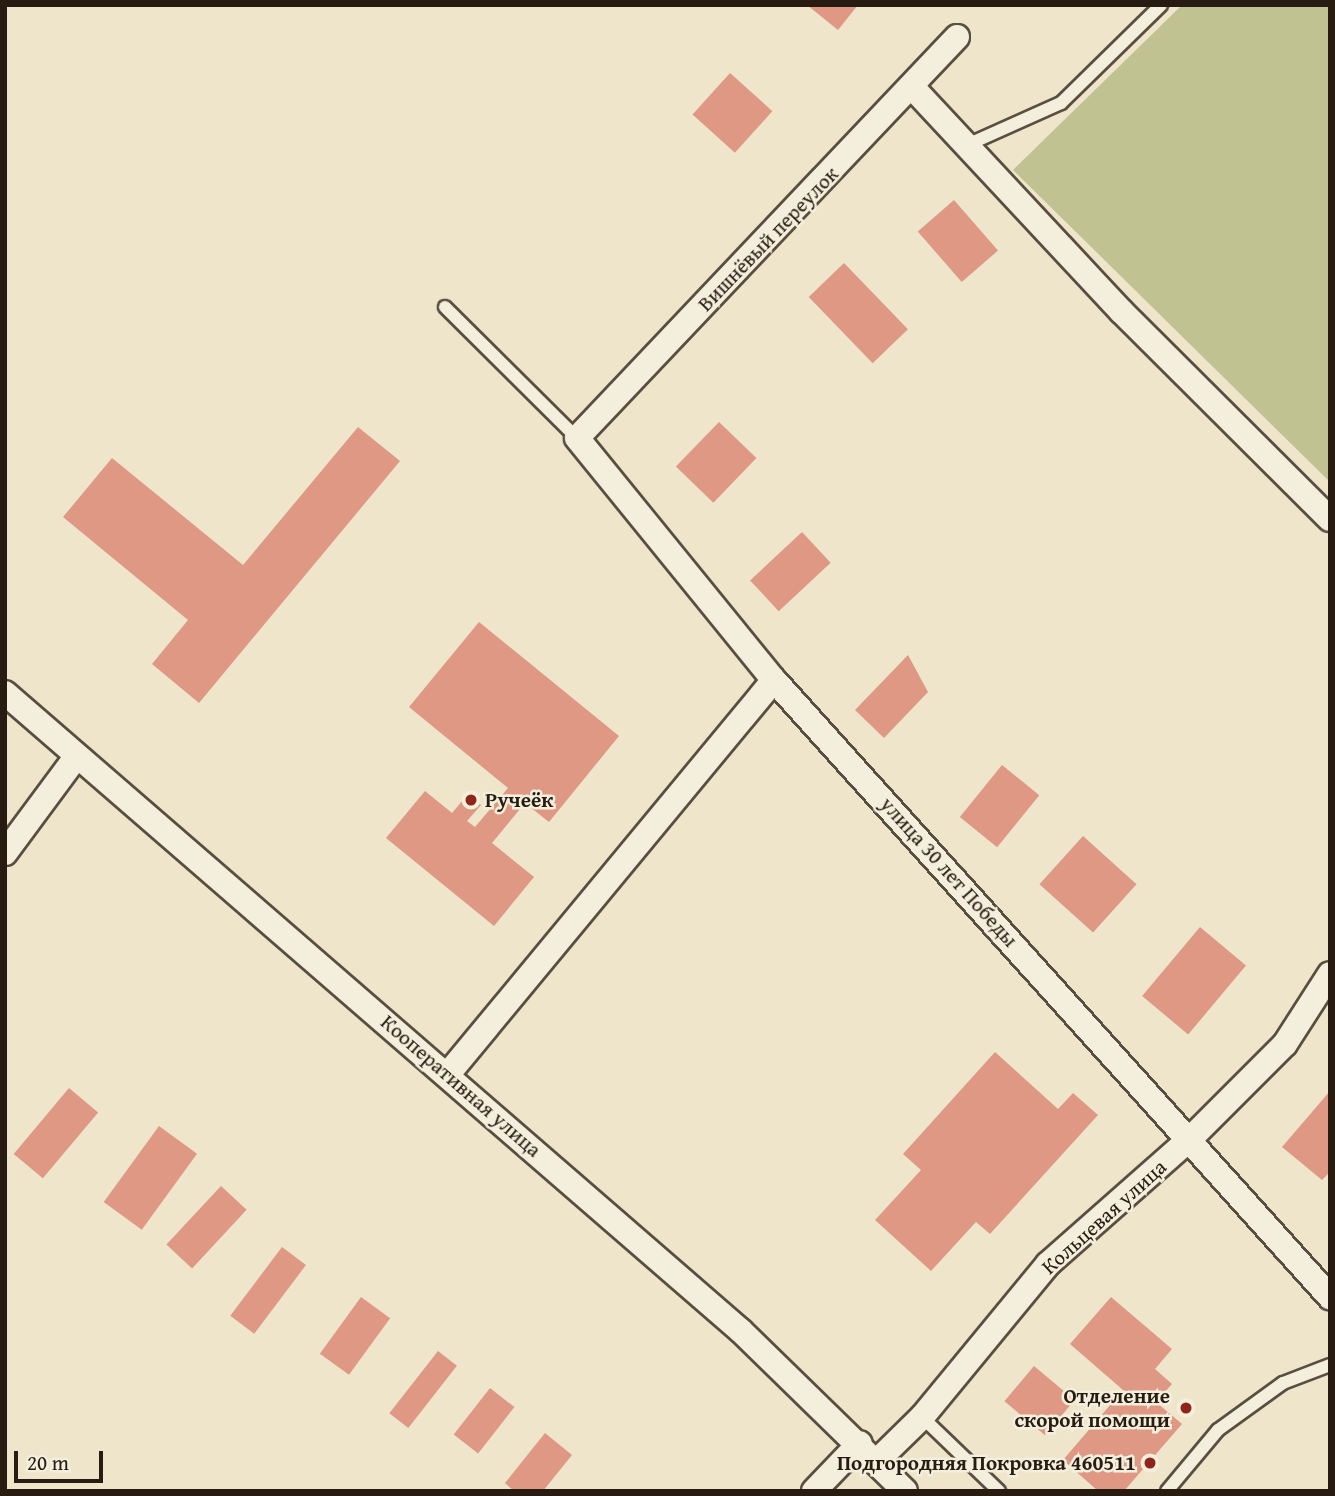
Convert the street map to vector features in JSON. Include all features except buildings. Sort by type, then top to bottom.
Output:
[{"type":"street","name":"Вишнёвый переулок","points":[[577,438],[913,88],[957,37]]},
{"type":"street","points":[[913,88],[1132,322],[1330,519]]},
{"type":"street","name":"улица 30 лет Победы","points":[[577,438],[774,680],[1330,1297]]},
{"type":"street","points":[[448,1074],[774,680]]},
{"type":"street","name":"Кооперативная улица","points":[[5,693],[76,757],[448,1074],[741,1331],[878,1460],[905,1491]]},
{"type":"street","points":[[5,853],[76,757]]},
{"type":"street","name":"Кольцевая улица","points":[[878,1460],[922,1417],[1048,1264],[1190,1139],[1285,1044],[1330,974]]},
{"type":"street","points":[[814,1491],[860,1443]]},
{"type":"lane","points":[[967,145],[1061,103],[1161,5]]},
{"type":"lane","points":[[445,307],[577,438]]},
{"type":"lane","points":[[1167,1491],[1218,1430],[1283,1383],[1330,1365]]},
{"type":"lane","points":[[922,1417],[999,1491]]},
{"type":"green space","points":[[1182,5],[1330,5],[1330,482],[1013,170]]},
{"type":"place","name":"Ручеёк","points":[[471,800]]},
{"type":"place","name":"Отделение скорой помощи","points":[[1186,1408]]},
{"type":"place","name":"Подгородняя Покровка 460511","points":[[1150,1463]]}]
